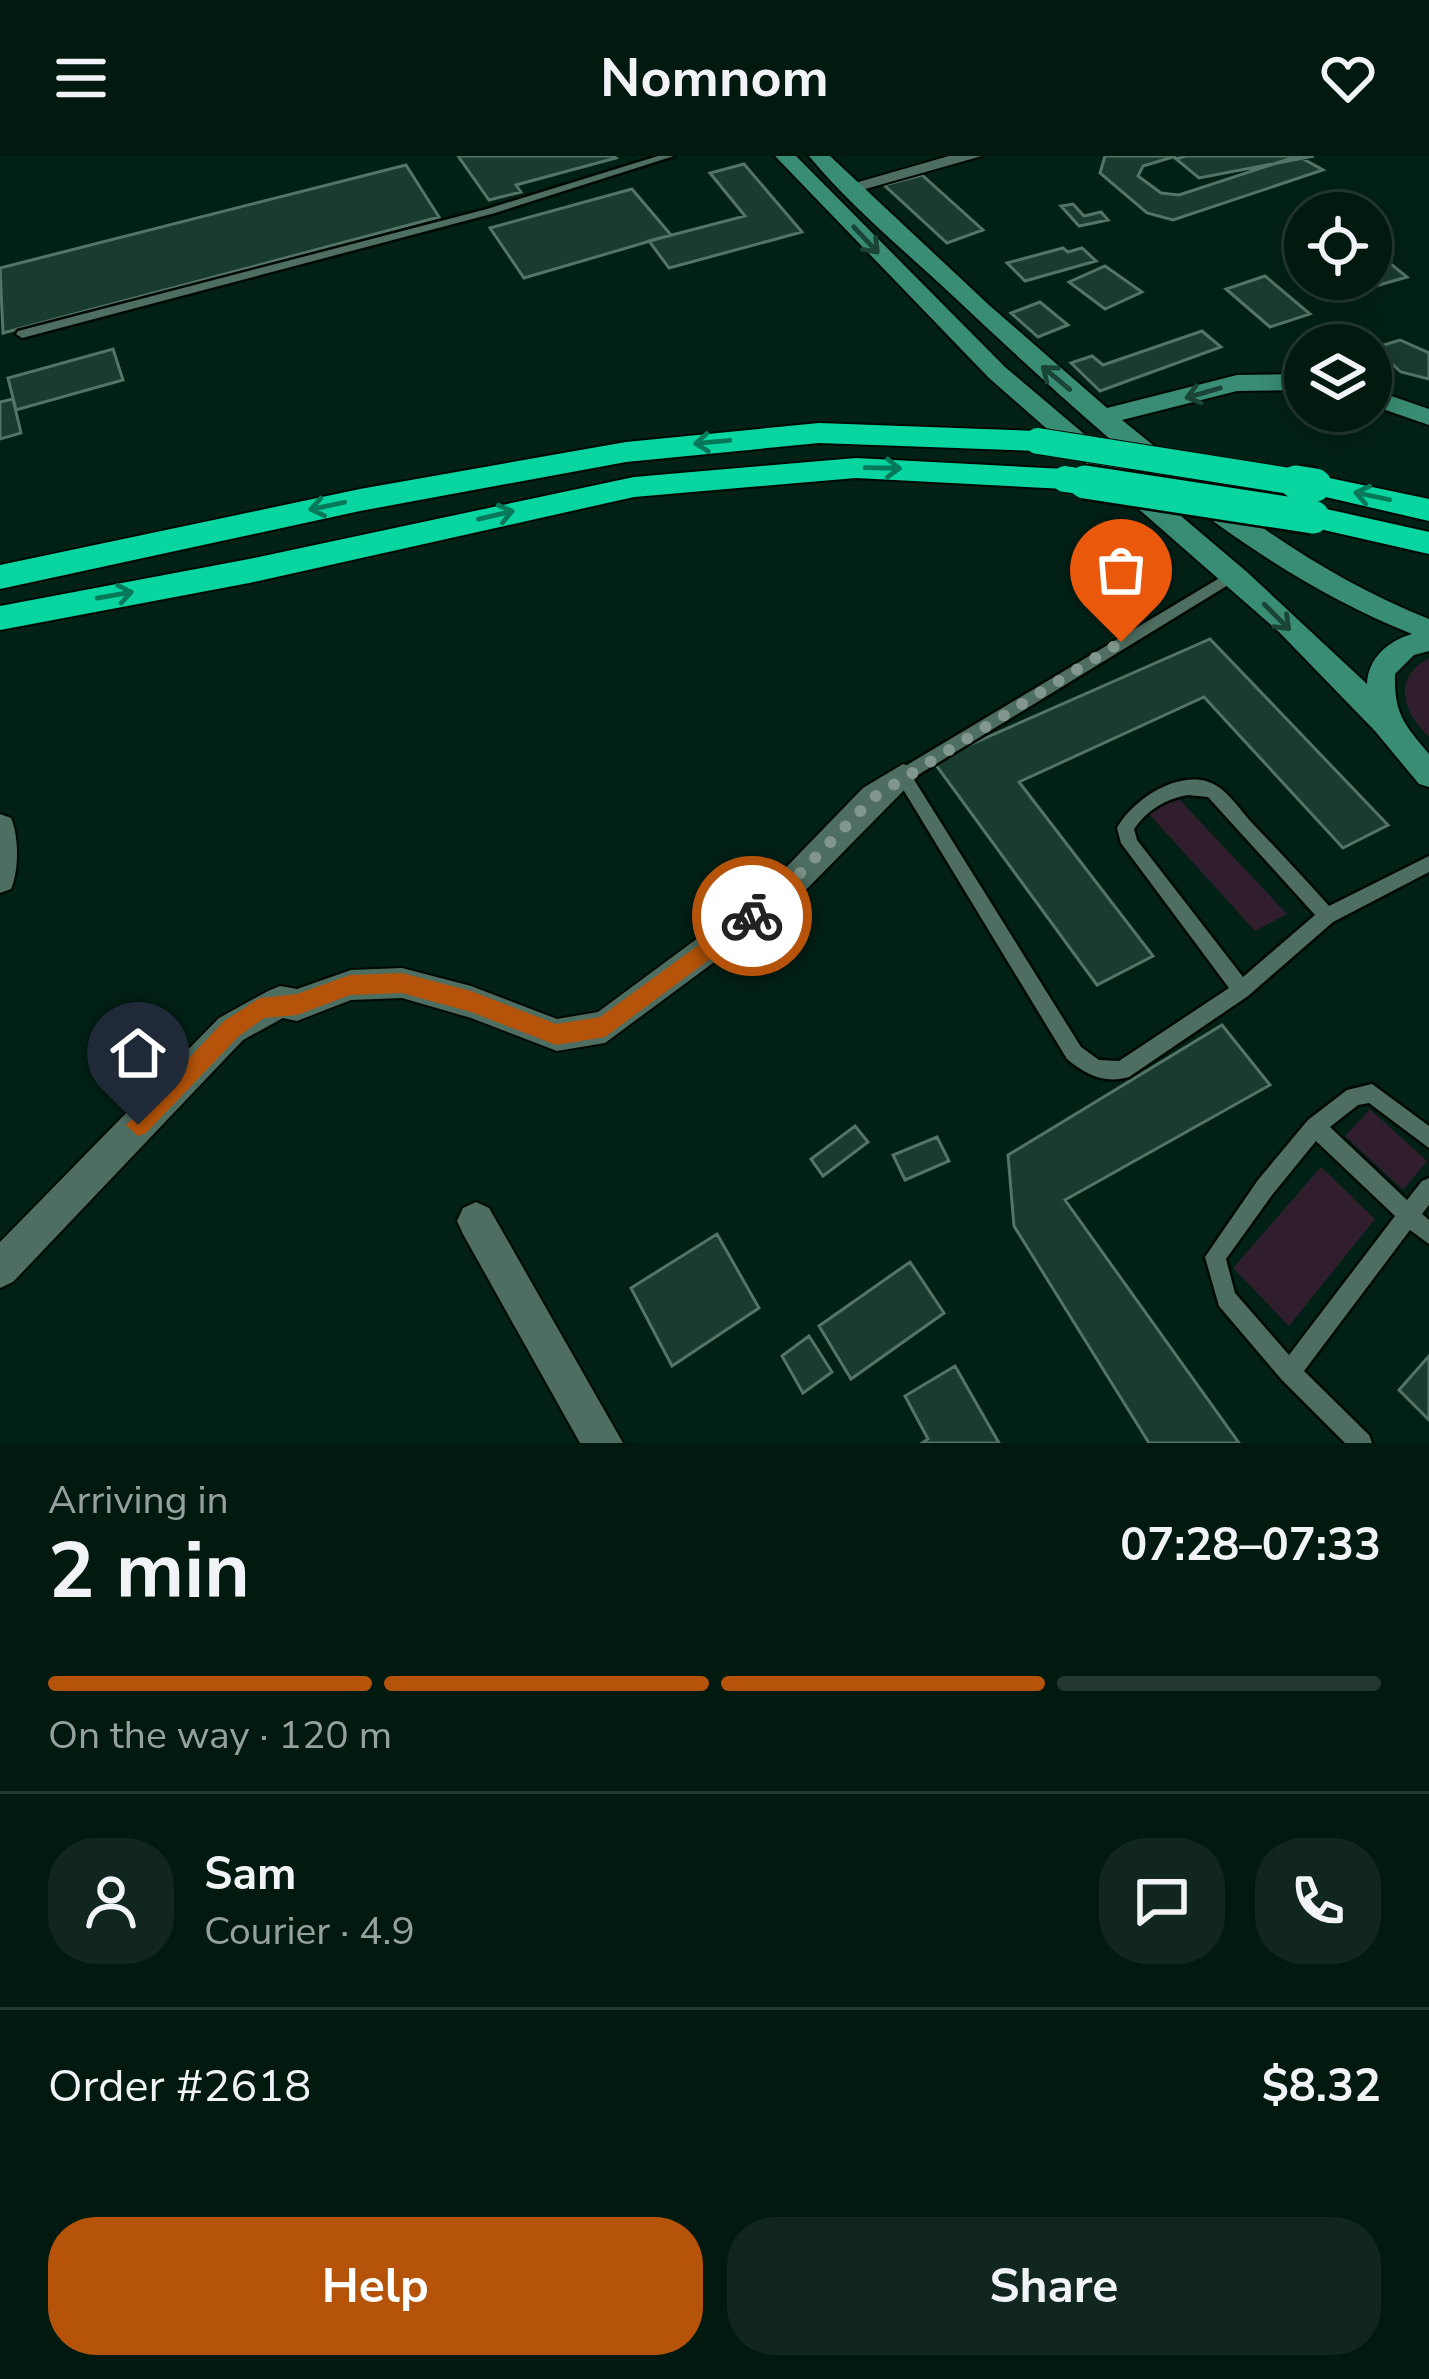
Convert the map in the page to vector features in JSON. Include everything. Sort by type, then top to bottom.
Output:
[{"type":"highway","points":[[0,577],[360,500],[626,452],[819,433],[1038,440],[1316,485],[1429,510]]},
{"type":"highway","points":[[0,618],[250,571],[634,488],[856,468],[1065,479],[1313,518],[1429,544]]},
{"type":"main road","points":[[785,156],[1013,387],[1233,575],[1429,762]]},
{"type":"main road","points":[[819,156],[980,312],[1102,417],[1284,557],[1342,592],[1429,630]]},
{"type":"main road","points":[[1102,417],[1237,383],[1284,382]]},
{"type":"main road","points":[[1392,404],[1429,417]]},
{"type":"main road","points":[[1429,640],[1405,646],[1381,670],[1380,704],[1429,775]]},
{"type":"street","points":[[851,187],[971,156]]},
{"type":"street","points":[[0,1269],[232,1029],[260,1009],[297,1005],[350,985],[402,983],[471,1002],[556,1035],[605,1027],[778,896],[874,797],[903,776]]},
{"type":"street","points":[[0,827],[0,879]]},
{"type":"street","points":[[476,1221],[603,1443]]},
{"type":"lane","points":[[22,334],[491,211],[669,156]]},
{"type":"lane","points":[[1233,575],[903,776],[1074,1053],[1102,1072],[1122,1070],[1242,990],[1327,916],[1429,864]]},
{"type":"lane","points":[[1242,990],[1129,843],[1125,828],[1132,814],[1154,798],[1195,785],[1213,791],[1327,916]]},
{"type":"lane","points":[[1361,1443],[1289,1372],[1226,1299],[1215,1257],[1315,1127],[1359,1091],[1390,1105],[1429,1138]]},
{"type":"lane","points":[[1315,1127],[1429,1234]]},
{"type":"lane","points":[[1289,1372],[1429,1189]]},
{"type":"shaded area","points":[[1429,658],[1429,737],[1412,717],[1405,695],[1410,675]]},
{"type":"shaded area","points":[[1177,797],[1287,914],[1255,931],[1149,814]]},
{"type":"shaded area","points":[[1370,1109],[1427,1161],[1403,1190],[1345,1136]]},
{"type":"shaded area","points":[[1321,1167],[1375,1219],[1289,1326],[1233,1268]]},
{"type":"building","points":[[458,156],[616,158],[516,185],[521,192],[489,200]]},
{"type":"building","points":[[1105,156],[1176,156],[1143,166],[1138,176],[1161,193],[1179,195],[1298,156],[1323,170],[1173,220],[1147,213],[1100,173]]},
{"type":"building","points":[[1314,156],[1199,178],[1176,159]]},
{"type":"building","points":[[744,164],[802,232],[669,268],[649,241],[745,216],[710,173]]},
{"type":"building","points":[[406,165],[439,217],[3,333],[0,268]]},
{"type":"building","points":[[922,175],[983,230],[947,243],[884,185]]},
{"type":"building","points":[[632,189],[671,235],[524,278],[490,228]]},
{"type":"building","points":[[1073,204],[1084,216],[1101,212],[1108,220],[1079,226],[1061,206]]},
{"type":"building","points":[[1063,248],[1068,252],[1082,248],[1096,261],[1025,281],[1007,263]]},
{"type":"building","points":[[1392,265],[1407,277],[1392,281]]},
{"type":"building","points":[[1105,266],[1142,292],[1105,309],[1069,282]]},
{"type":"building","points":[[1265,276],[1284,292],[1284,300],[1293,300],[1310,314],[1270,327],[1226,289]]},
{"type":"building","points":[[1040,302],[1068,325],[1038,337],[1011,313]]},
{"type":"building","points":[[1202,331],[1221,347],[1100,391],[1071,363],[1092,356],[1103,365]]},
{"type":"building","points":[[1400,340],[1429,353],[1429,379],[1401,372],[1392,364],[1392,342]]},
{"type":"building","points":[[113,349],[123,380],[16,410],[8,378]]},
{"type":"building","points":[[13,399],[21,433],[0,439],[0,402]]},
{"type":"building","points":[[1146,566],[1157,577],[1121,593],[1110,582]]},
{"type":"building","points":[[1210,639],[1388,825],[1343,848],[1204,697],[1019,782],[1153,956],[1097,985],[933,761]]},
{"type":"building","points":[[1222,1025],[1270,1085],[1065,1200],[1239,1443],[1149,1443],[1014,1226],[1008,1155]]},
{"type":"building","points":[[855,1126],[868,1142],[823,1176],[811,1159]]},
{"type":"building","points":[[937,1137],[949,1161],[905,1180],[893,1155]]},
{"type":"building","points":[[717,1234],[759,1308],[672,1366],[631,1288]]},
{"type":"building","points":[[910,1262],[944,1313],[851,1379],[819,1326]]},
{"type":"building","points":[[809,1336],[832,1372],[803,1393],[782,1356]]},
{"type":"building","points":[[1429,1356],[1429,1420],[1399,1390]]},
{"type":"building","points":[[955,1366],[999,1443],[922,1443],[928,1439],[905,1396]]},
{"type":"way so far","points":[[752,916],[778,896],[874,797],[934,754],[1121,642]]},
{"type":"route","points":[[138,1125],[232,1029],[260,1009],[280,1002],[297,1005],[350,985],[402,983],[471,1002],[556,1035],[605,1027],[752,916]]}]
